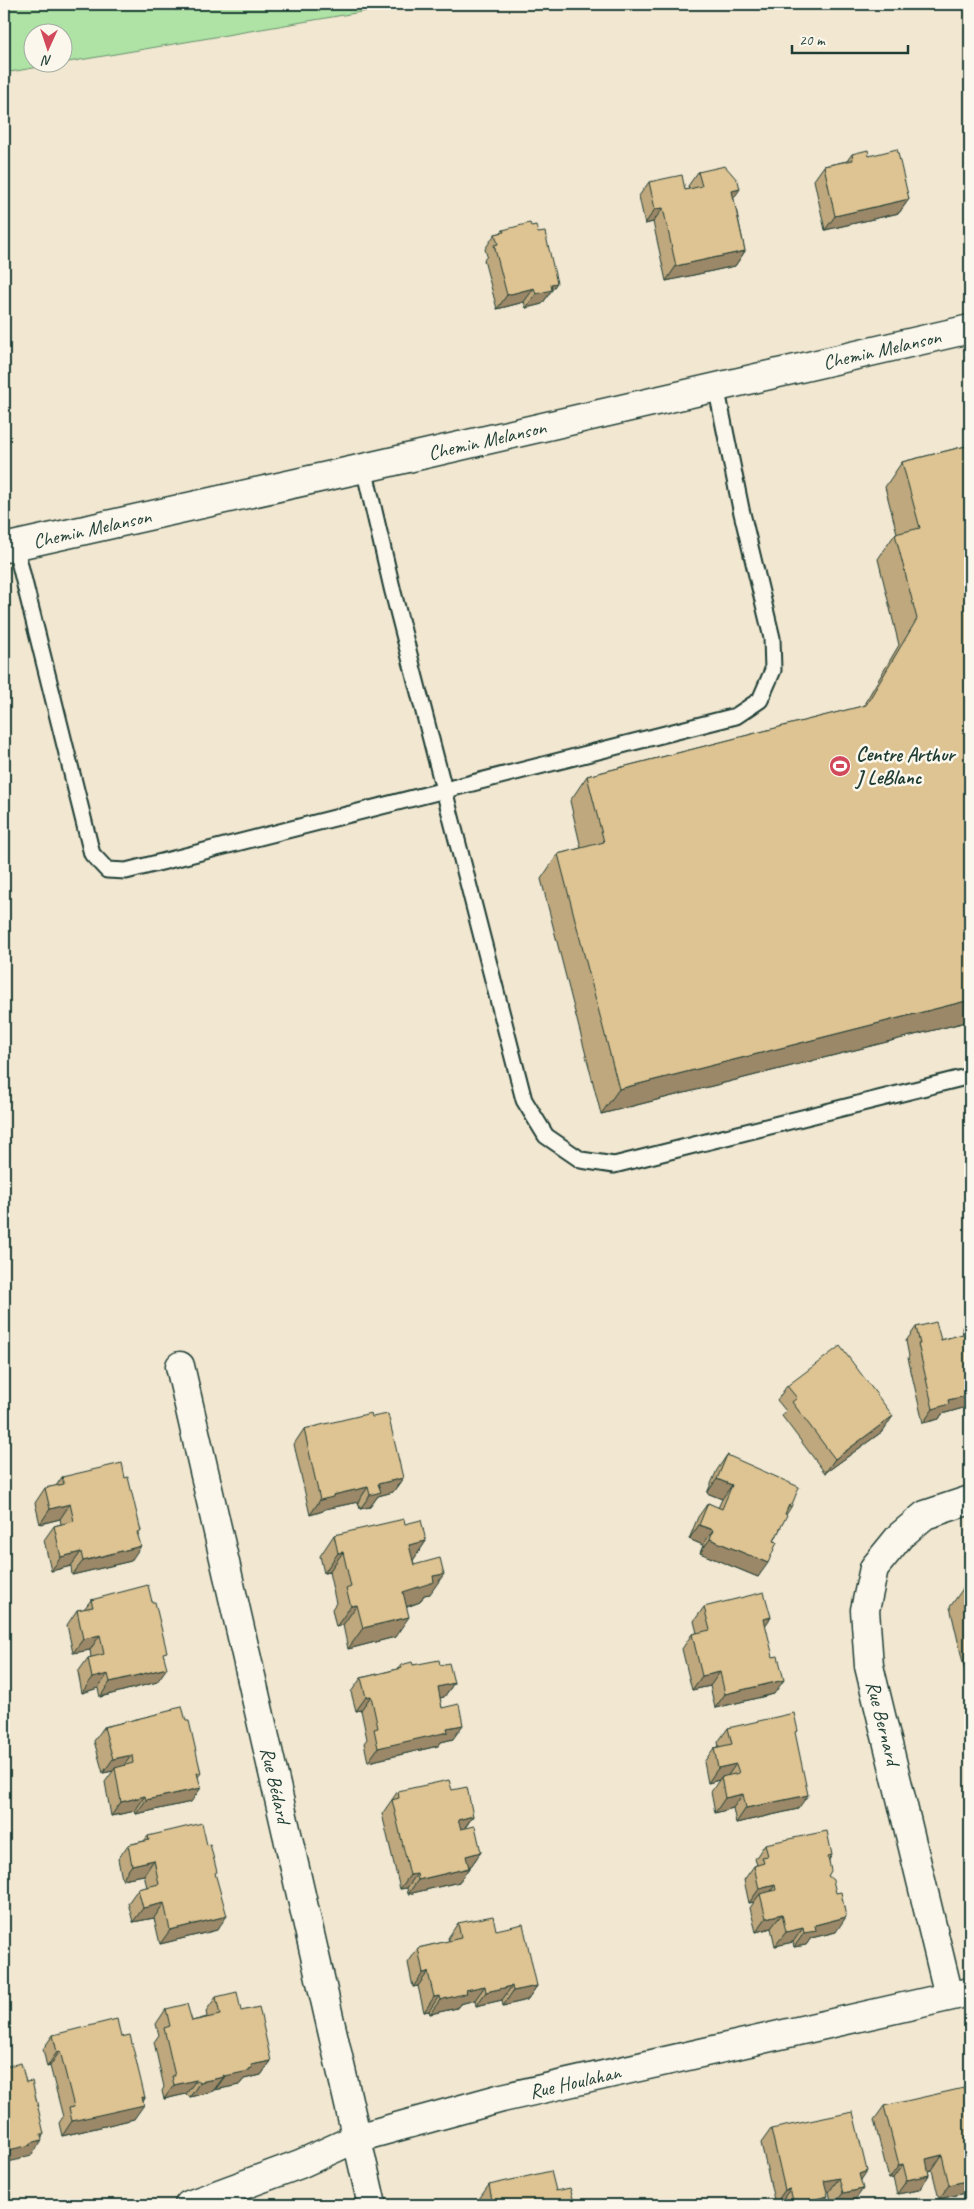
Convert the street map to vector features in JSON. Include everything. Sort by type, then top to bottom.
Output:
[{"type":"street","name":"Chemin Melanson","points":[[10,547],[364,468],[970,328]]},
{"type":"street","name":"Rue Bédard","points":[[180,1366],[372,2205]]},
{"type":"street","name":"Rue Bernard","points":[[960,1994],[870,1666],[865,1610],[874,1568],[900,1536],[925,1514],[970,1500]]},
{"type":"street","name":"Rue Houlahan","points":[[189,2205],[300,2164],[357,2138],[502,2098],[960,1994]]},
{"type":"lane","points":[[10,547],[92,854],[107,870],[126,871],[736,716],[760,700],[773,670],[772,638],[741,509],[716,386]]},
{"type":"lane","points":[[364,468],[524,1100],[546,1136],[580,1160],[614,1165],[970,1076]]},
{"type":"green space","points":[[4,4],[408,4],[72,61],[72,22],[22,22],[22,70],[4,73]]},
{"type":"building","points":[[897,149],[909,199],[835,216],[824,166],[853,160],[852,154],[868,150],[869,156]]},
{"type":"building","points":[[725,166],[738,181],[740,189],[732,191],[745,251],[676,266],[663,208],[655,209],[649,182],[682,175],[685,190],[702,186],[698,172]]},
{"type":"building","points":[[530,223],[531,226],[536,225],[538,233],[545,232],[557,283],[551,284],[552,290],[536,294],[534,288],[507,295],[494,245],[498,244],[495,234]]},
{"type":"building","name":"Centre Arthur J LeBlanc","points":[[970,445],[970,1000],[619,1089],[558,854],[604,842],[587,776],[866,705],[917,619],[895,534],[920,528],[902,462]]},
{"type":"building","points":[[936,1322],[941,1340],[970,1332],[970,1395],[948,1400],[949,1404],[933,1409],[916,1327]]},
{"type":"building","points":[[840,1346],[893,1416],[835,1459],[792,1402],[797,1398],[787,1386]]},
{"type":"building","points":[[371,1413],[372,1417],[388,1414],[403,1478],[378,1484],[381,1492],[370,1495],[368,1487],[320,1500],[304,1429]]},
{"type":"building","points":[[727,1455],[799,1487],[791,1507],[789,1505],[785,1514],[787,1515],[774,1541],[777,1542],[768,1563],[710,1539],[713,1530],[699,1525],[708,1503],[722,1509],[732,1485],[717,1479]]},
{"type":"building","points":[[122,1463],[125,1478],[128,1477],[141,1531],[137,1532],[141,1546],[83,1561],[81,1552],[61,1557],[54,1526],[74,1521],[70,1504],[50,1509],[45,1488],[64,1484],[62,1477]]},
{"type":"building","points":[[404,1519],[405,1524],[421,1520],[426,1541],[409,1545],[414,1565],[440,1558],[444,1574],[433,1576],[434,1582],[403,1592],[409,1617],[363,1628],[357,1605],[351,1606],[346,1589],[351,1587],[343,1552],[338,1553],[334,1535]]},
{"type":"building","points":[[148,1585],[152,1602],[155,1602],[167,1652],[163,1653],[167,1668],[110,1682],[108,1674],[92,1678],[88,1658],[104,1654],[100,1635],[83,1639],[77,1610],[93,1607],[91,1600]]},
{"type":"building","points":[[970,1586],[970,1612],[964,1587]]},
{"type":"building","points":[[764,1592],[771,1617],[764,1619],[773,1657],[778,1656],[784,1680],[725,1694],[720,1672],[702,1676],[692,1634],[710,1630],[704,1607]]},
{"type":"building","points":[[439,1660],[440,1665],[449,1663],[454,1683],[438,1687],[442,1708],[459,1704],[463,1725],[447,1728],[448,1732],[378,1748],[374,1729],[378,1728],[371,1696],[366,1697],[361,1678],[402,1668],[401,1665],[412,1662],[413,1665]]},
{"type":"building","points":[[182,1706],[186,1721],[189,1721],[201,1773],[197,1773],[201,1788],[146,1800],[145,1796],[121,1802],[115,1768],[133,1763],[132,1755],[113,1759],[104,1727],[173,1710],[173,1708]]},
{"type":"building","points":[[794,1713],[798,1731],[795,1732],[808,1795],[746,1808],[743,1794],[725,1798],[721,1777],[739,1773],[736,1764],[718,1768],[714,1748],[732,1744],[728,1728]]},
{"type":"building","points":[[449,1780],[452,1790],[467,1787],[473,1816],[458,1820],[461,1829],[475,1826],[481,1852],[466,1856],[469,1868],[418,1880],[417,1874],[410,1875],[392,1800],[399,1798],[398,1791]]},
{"type":"building","points":[[202,1823],[207,1845],[210,1844],[217,1872],[215,1873],[227,1916],[170,1930],[164,1903],[143,1908],[138,1889],[159,1884],[154,1860],[132,1865],[128,1845],[149,1840],[148,1836]]},
{"type":"building","points":[[827,1831],[832,1855],[828,1856],[831,1871],[828,1876],[833,1880],[836,1893],[841,1892],[846,1917],[815,1925],[816,1931],[804,1933],[803,1928],[786,1932],[782,1914],[766,1918],[760,1894],[776,1890],[775,1885],[759,1889],[754,1866],[764,1863],[762,1857],[768,1856],[765,1844]]},
{"type":"building","points":[[493,1916],[496,1930],[523,1924],[537,1986],[513,1991],[512,1986],[486,1992],[485,1986],[466,1990],[467,1993],[440,2000],[439,1996],[434,1997],[428,1972],[423,1973],[418,1948],[461,1938],[458,1923]]},
{"type":"building","points":[[237,1992],[241,2011],[259,2007],[271,2061],[251,2065],[252,2068],[249,2071],[223,2075],[224,2077],[200,2082],[196,2080],[174,2085],[172,2076],[175,2076],[164,2028],[170,2026],[166,2009],[187,2004],[192,2021],[220,2015],[216,1997]]},
{"type":"building","points":[[117,2019],[121,2037],[130,2035],[145,2098],[142,2097],[144,2105],[72,2121],[69,2108],[74,2107],[60,2051],[57,2052],[53,2035]]},
{"type":"building","points":[[21,2063],[26,2082],[32,2081],[44,2134],[41,2134],[42,2140],[31,2143],[31,2145],[4,2151],[4,2067]]},
{"type":"building","points":[[968,2087],[970,2098],[970,2180],[949,2185],[942,2155],[926,2159],[929,2175],[907,2180],[903,2164],[899,2165],[884,2106]]},
{"type":"building","points":[[853,2112],[867,2171],[859,2174],[863,2189],[843,2193],[839,2178],[824,2181],[828,2196],[794,2204],[790,2189],[785,2190],[771,2129]]},
{"type":"building","points":[[551,2171],[556,2191],[570,2188],[575,2205],[493,2205],[489,2185]]},
{"type":"place","name":"Centre Arthur J LeBlanc","points":[[840,766]]}]
